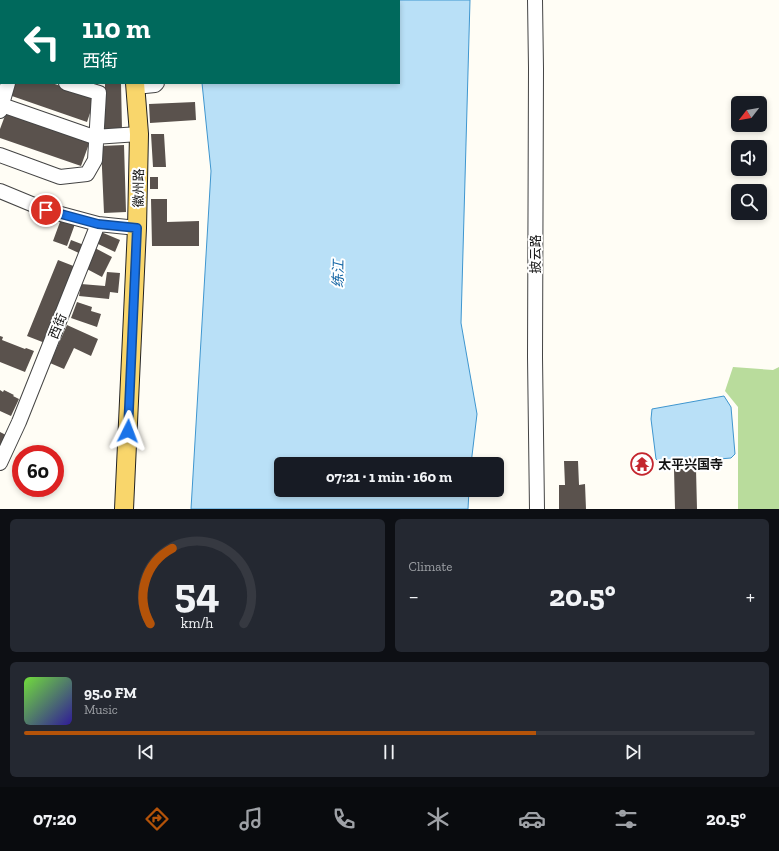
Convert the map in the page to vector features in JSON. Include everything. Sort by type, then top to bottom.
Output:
[{"type":"main road","name":"徽州路","points":[[124,509],[137,228],[139,134],[135,85]]},
{"type":"street","name":"披云路","points":[[535,0],[535,357],[537,509]]},
{"type":"street","points":[[8,84],[1,108],[96,137],[139,134]]},
{"type":"street","points":[[0,155],[60,177],[86,174],[95,160],[99,93],[69,84]]},
{"type":"street","points":[[135,85],[155,84]]},
{"type":"street","points":[[0,191],[46,210],[98,224],[137,228]]},
{"type":"street","name":"西街","points":[[0,464],[19,422],[98,224]]},
{"type":"green space","points":[[733,367],[773,370],[779,367],[779,509],[738,509],[738,407],[725,391]]},
{"type":"water","name":"练江","points":[[400,0],[470,0],[461,323],[477,414],[472,457],[274,457],[274,497],[469,497],[468,509],[191,509],[211,171],[202,84],[400,84]]},
{"type":"water","points":[[724,396],[731,407],[735,454],[731,458],[661,464],[656,459],[651,419],[652,409]]},
{"type":"building","points":[[13,84],[55,84],[95,98],[87,122],[9,95]]},
{"type":"building","points":[[105,84],[121,84],[122,130],[105,130]]},
{"type":"building","points":[[195,102],[196,120],[150,123],[149,104]]},
{"type":"building","points":[[6,113],[90,141],[81,166],[0,138],[0,129]]},
{"type":"building","points":[[151,134],[164,134],[166,167],[153,167]]},
{"type":"building","points":[[124,145],[126,212],[104,213],[101,146]]},
{"type":"building","points":[[150,177],[158,177],[158,189],[150,189]]},
{"type":"building","points":[[151,199],[167,199],[167,222],[199,221],[199,246],[152,246]]},
{"type":"building","points":[[61,219],[75,224],[67,246],[53,241]]},
{"type":"building","points":[[101,232],[120,240],[115,252],[96,243]]},
{"type":"building","points":[[71,240],[84,245],[81,254],[68,248]]},
{"type":"building","points":[[95,248],[112,257],[102,277],[85,268]]},
{"type":"building","points":[[58,260],[76,267],[45,343],[27,336]]},
{"type":"building","points":[[107,272],[120,273],[118,293],[110,292],[109,299],[79,296],[81,284],[105,286]]},
{"type":"building","points":[[77,302],[92,307],[91,311],[101,314],[97,327],[71,318]]},
{"type":"building","points":[[67,325],[98,339],[91,356],[74,348],[64,369],[50,363]]},
{"type":"building","points":[[0,336],[3,337],[2,340],[34,351],[25,372],[0,362]]},
{"type":"building","points":[[0,390],[3,392],[4,390],[19,399],[11,416],[0,411]]},
{"type":"building","points":[[0,432],[6,435],[0,449]]},
{"type":"building","points":[[564,461],[578,461],[579,485],[585,484],[586,509],[559,509],[559,485],[565,485]]},
{"type":"building","points":[[674,469],[696,469],[697,509],[675,509]]},
{"type":"place","name":"太平兴国寺","points":[[642,464]]},
{"type":"route","points":[[46,210],[98,224],[137,228],[128,431]]}]
